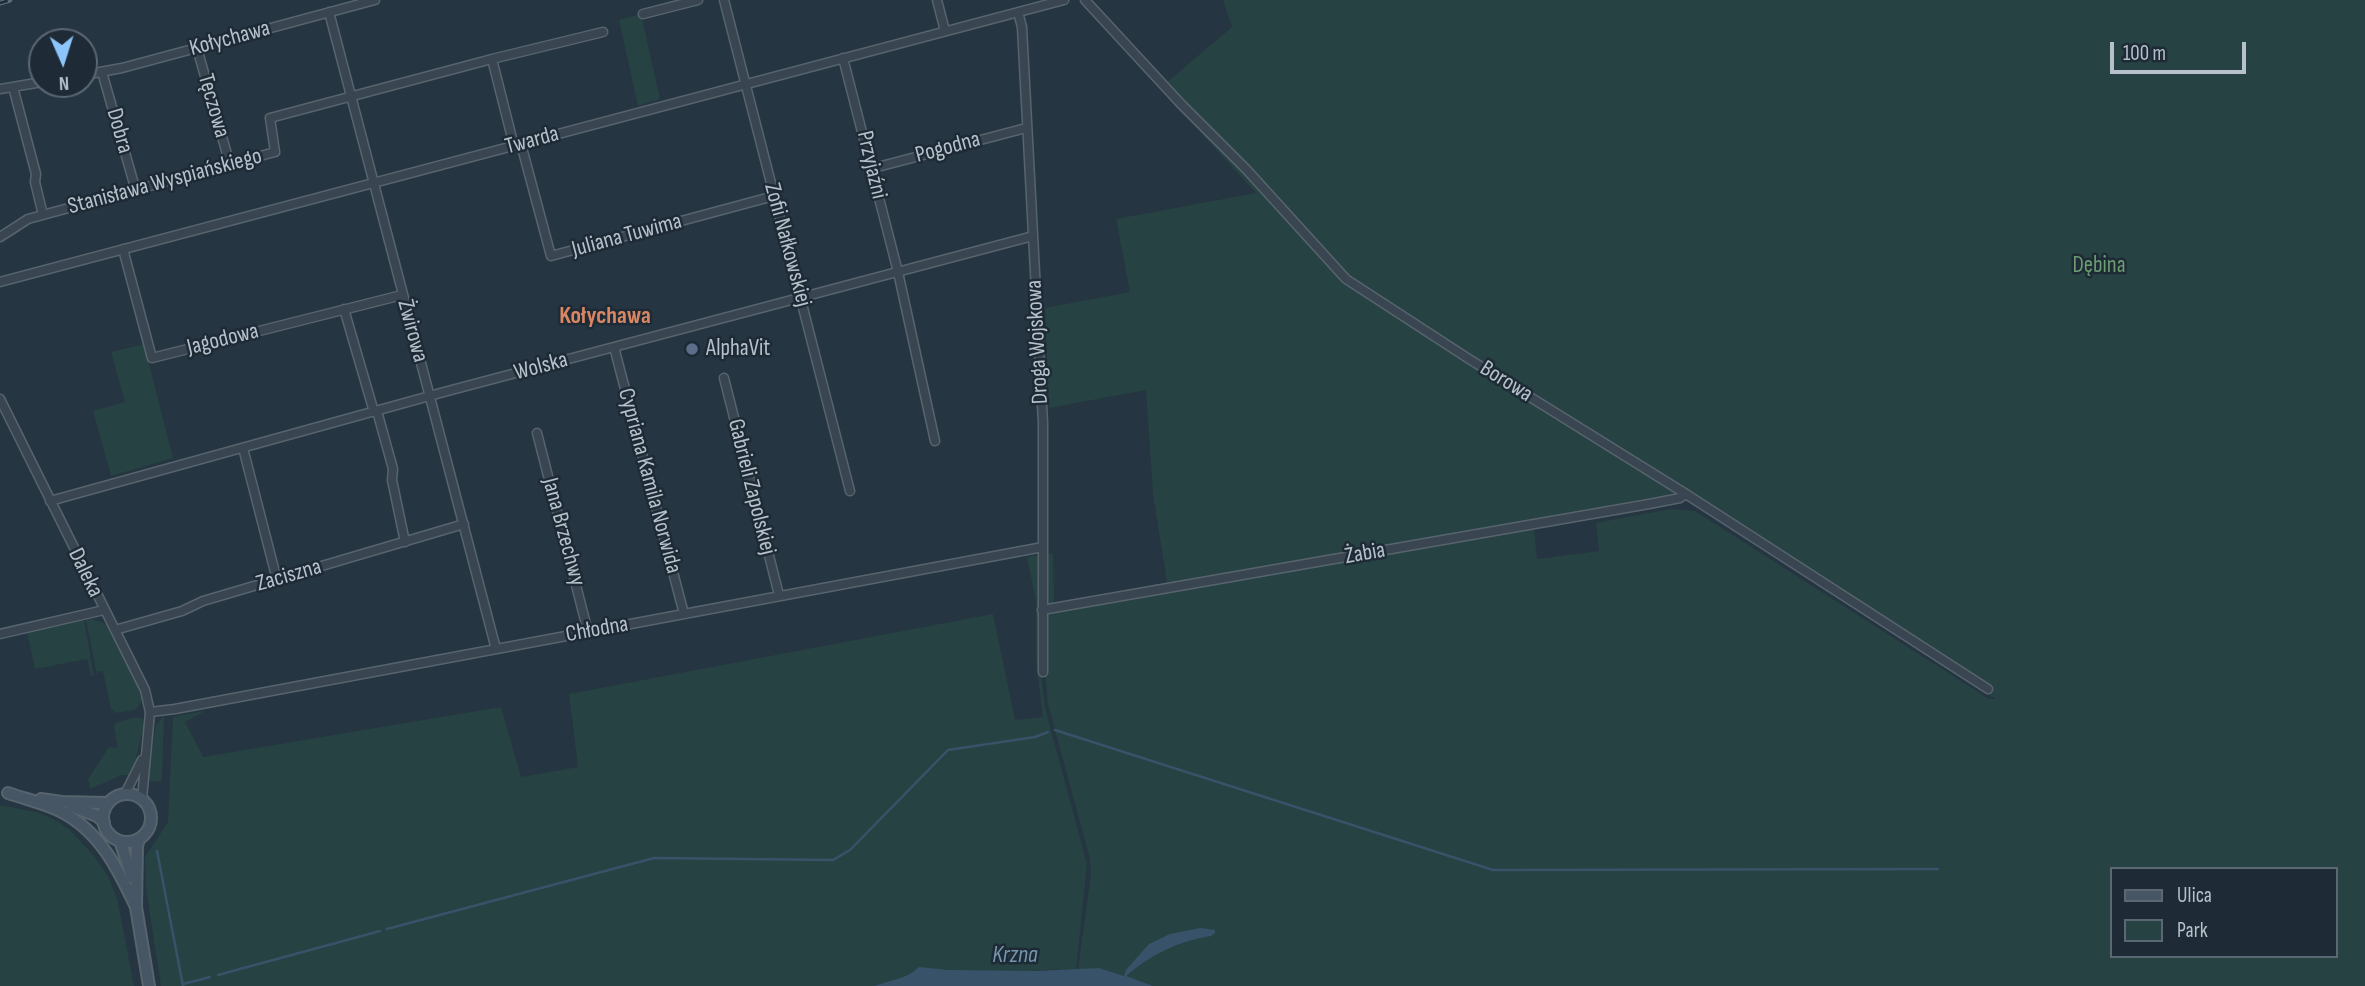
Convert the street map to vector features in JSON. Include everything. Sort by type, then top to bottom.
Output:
[{"type":"street","name":"Kołychawa","points":[[98,73],[375,0]]},
{"type":"street","points":[[643,15],[698,0]]},
{"type":"street","name":"Zofii Nałkowskiej","points":[[724,0],[850,491]]},
{"type":"street","points":[[937,0],[945,31]]},
{"type":"street","name":"Twarda","points":[[0,282],[1064,0]]},
{"type":"street","name":"Borowa","points":[[1085,0],[1181,104],[1246,169],[1346,279],[1988,689]]},
{"type":"street","name":"Żwirowa","points":[[329,12],[496,649]]},
{"type":"street","name":"Droga Wojskowa","points":[[1018,12],[1022,27],[1043,423],[1043,672]]},
{"type":"street","name":"Stanisława Wyspiańskiego","points":[[0,237],[29,219],[275,152],[270,118],[603,32]]},
{"type":"street","name":"Tęczowa","points":[[197,48],[230,165]]},
{"type":"street","name":"Przyjaźni","points":[[844,58],[898,272],[935,442]]},
{"type":"street","points":[[492,59],[517,145]]},
{"type":"street","name":"Dobra","points":[[102,72],[136,191]]},
{"type":"street","points":[[0,89],[28,84]]},
{"type":"street","name":"Stanisława Wyspiańskiego","points":[[13,87],[36,174],[35,182],[43,215]]},
{"type":"street","name":"Pogodna","points":[[870,169],[1026,128]]},
{"type":"street","name":"Juliana Tuwima","points":[[517,145],[551,256],[774,196]]},
{"type":"street","name":"Wolska","points":[[50,501],[1033,236]]},
{"type":"street","name":"Jagodowa","points":[[123,249],[152,358],[402,295]]},
{"type":"street","points":[[344,309],[393,469],[392,480],[405,542]]},
{"type":"street","name":"Cypriana Kamila Norwida","points":[[614,347],[684,614]]},
{"type":"street","name":"Gabrieli Zapolskiej","points":[[723,378],[779,595]]},
{"type":"street","name":"Daleka","points":[[0,399],[145,690],[150,712],[142,799]]},
{"type":"street","name":"Jana Brzechwy","points":[[537,433],[589,632]]},
{"type":"street","points":[[243,448],[277,580]]},
{"type":"street","name":"Żabia","points":[[1042,610],[1649,504],[1686,494]]},
{"type":"street","name":"Zaciszna","points":[[115,630],[182,611],[203,601],[464,524]]},
{"type":"street","name":"Chłodna","points":[[150,712],[1044,547]]},
{"type":"street","points":[[0,634],[104,610]]},
{"type":"street","name":"Daleka","points":[[125,794],[145,751]]},
{"type":"street","points":[[4,792],[62,802],[108,803]]},
{"type":"street","points":[[4,792],[59,810],[88,831],[114,862],[136,907]]},
{"type":"street","points":[[125,794],[142,799],[150,811],[151,820],[146,833],[133,841],[120,841],[109,834],[104,822],[108,803],[125,794]]},
{"type":"street","points":[[62,802],[97,816],[104,822]]},
{"type":"street","points":[[139,839],[136,907],[149,986]]},
{"type":"street","points":[[120,841],[135,890]]},
{"type":"green space","name":"Dębina","points":[[1223,0],[2365,0],[2365,986],[1153,986],[1099,968],[1078,970],[1091,874],[1090,859],[1048,704],[1043,650],[1047,554],[1053,553],[1054,604],[1167,582],[1153,494],[1146,390],[1049,408],[1045,308],[1130,292],[1116,219],[1256,193],[1160,88],[1232,27]],"holes":[[[1675,493],[1994,698],[1989,699],[1695,511],[1670,509],[1596,523],[1599,551],[1537,559],[1533,520]]]},
{"type":"green space","points":[[641,14],[660,99],[638,106],[619,20]]},
{"type":"green space","points":[[144,344],[173,458],[111,476],[93,411],[125,402],[111,352]]},
{"type":"green space","points":[[1038,555],[1041,673],[1045,708],[1087,864],[1076,970],[975,972],[919,967],[904,977],[874,986],[161,986],[146,889],[145,857],[168,822],[173,717],[205,711],[185,722],[203,757],[501,707],[521,777],[578,767],[569,694],[993,614],[1015,720],[1043,717],[1036,662],[1036,602],[1027,557]]},
{"type":"green space","points":[[92,619],[108,626],[123,650],[142,700],[137,709],[117,713],[111,709],[103,671],[99,671],[97,675],[86,620]]},
{"type":"green space","points":[[84,620],[94,676],[91,676],[87,659],[35,669],[27,632]]},
{"type":"green space","points":[[164,716],[162,780],[146,780],[156,725]]},
{"type":"green space","points":[[134,717],[142,719],[144,725],[132,775],[122,775],[90,789],[88,779],[109,747],[118,748],[115,723]]},
{"type":"green space","points":[[0,805],[36,812],[53,819],[69,829],[94,856],[108,876],[117,898],[134,986],[0,986]]},
{"type":"water","points":[[1200,928],[1215,930],[1215,933],[1166,950],[1145,961],[1126,976],[1153,986],[874,986],[904,977],[919,967],[1034,971],[1099,968],[1124,976],[1126,970],[1149,944],[1170,934]]},
{"type":"waterway","points":[[1055,730],[1493,870],[1938,869]]},
{"type":"waterway","points":[[387,929],[654,858],[833,860],[850,850],[948,750],[1035,737],[1048,732]]},
{"type":"waterway","points":[[157,851],[183,986]]},
{"type":"waterway","points":[[218,975],[380,931]]},
{"type":"waterway","points":[[183,984],[210,977]]},
{"type":"railway","points":[[0,3],[10,0]]},
{"type":"place","name":"AlphaVit","points":[[692,349]]},
{"type":"district","name":"Kołychawa","points":[[605,317]]},
{"type":"water label","name":"Krzna","points":[[1015,956]]}]
